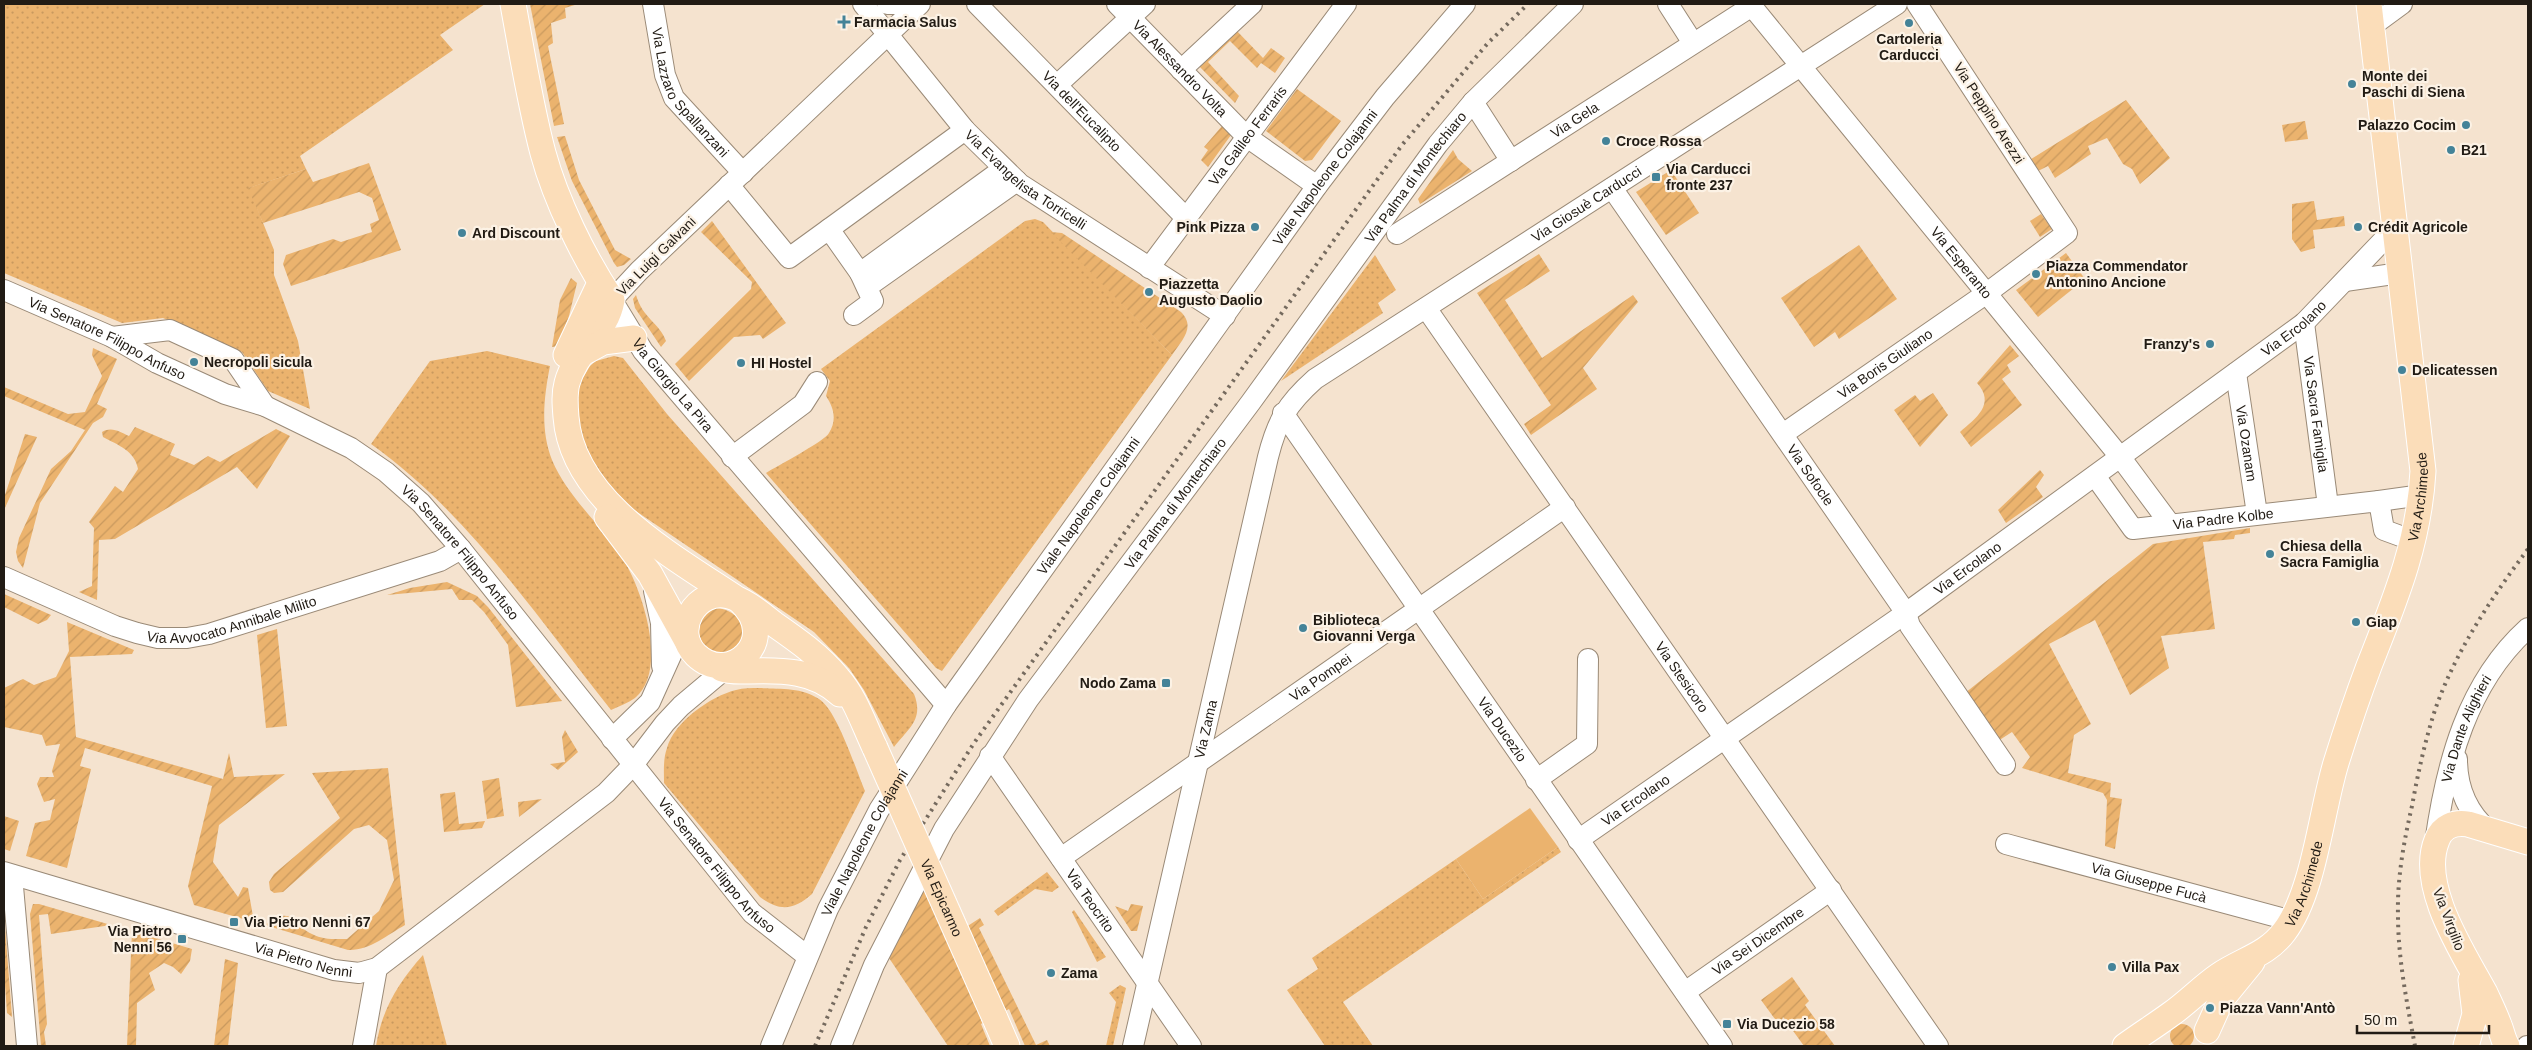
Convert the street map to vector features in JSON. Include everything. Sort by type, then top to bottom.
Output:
[{"type":"main road","name":"Via Giorgio La Pira","points":[[513,4],[530,97],[544,154],[559,197],[606,292]]},
{"type":"main road","name":"Via Archimede","points":[[2255,958],[2282,935],[2292,921],[2304,893],[2336,765],[2368,669],[2399,592],[2414,541],[2422,495],[2423,471],[2370,15]]},
{"type":"main road","name":"Via Luigi Galvani","points":[[606,292],[606,320],[577,357],[566,383],[564,401],[566,424],[579,464],[622,518],[805,646],[839,678],[849,693],[876,748]]},
{"type":"main road","name":"Via Luigi Galvani","points":[[606,292],[568,350],[560,375],[557,413],[560,438],[575,476],[585,492],[616,526],[650,574],[685,632]]},
{"type":"main road","points":[[577,357],[591,346],[603,342],[634,338]]},
{"type":"main road","points":[[720,665],[749,651],[754,641],[756,630],[754,618],[740,601],[719,595],[708,597],[699,602],[685,632],[695,654],[720,665],[771,672],[797,672],[816,677],[829,684],[842,696],[876,748]]},
{"type":"main road","name":"Via Epicarmo","points":[[876,748],[1007,1046]]},
{"type":"main road","points":[[2435,844],[2442,831],[2454,824],[2468,824],[2528,842]]},
{"type":"main road","name":"Via Virgilio","points":[[2435,844],[2436,888],[2449,926],[2467,963]]},
{"type":"main road","points":[[2159,1046],[2158,1027],[2186,999],[2220,974],[2255,958]]},
{"type":"main road","points":[[2209,1040],[2221,1000],[2255,958]]},
{"type":"main road","points":[[2466,1045],[2475,1014],[2467,963]]},
{"type":"main road","points":[[2467,963],[2517,1045]]},
{"type":"main road","points":[[2125,1046],[2169,1015],[2179,1011],[2193,1013],[2203,1022],[2209,1040]]},
{"type":"main road","points":[[2466,1045],[2478,1036],[2486,1035],[2517,1045]]},
{"type":"street","name":"Via Lazzaro Spallanzani","points":[[653,4],[665,75],[674,98],[736,179],[789,258],[829,229]]},
{"type":"street","name":"Via Evangelista Torricelli","points":[[863,4],[965,130],[1010,175],[1225,316]]},
{"type":"street","points":[[887,4],[913,4]]},
{"type":"street","name":"Via Luigi Galvani","points":[[606,292],[736,179],[920,4]]},
{"type":"street","name":"Via dell'Eucalipto","points":[[977,4],[1187,219]]},
{"type":"street","points":[[1057,85],[1123,11],[1145,4]]},
{"type":"street","points":[[1181,70],[1252,4]]},
{"type":"street","name":"Viale Napoleone Colajanni","points":[[771,1046],[828,909],[879,810],[946,705],[1317,186],[1385,97],[1465,4]]},
{"type":"street","name":"Via Palma di Montechiaro","points":[[841,1046],[874,965],[911,890],[944,829],[1028,700],[1250,402],[1438,144],[1473,102],[1573,4]]},
{"type":"street","points":[[1668,4],[1693,43]]},
{"type":"street","name":"Via Giosuè Carducci","points":[[1283,413],[1297,395],[1315,379],[1897,4]]},
{"type":"street","name":"Via Peppino Arezzi","points":[[1917,4],[2060,223]]},
{"type":"street","points":[[2370,15],[2402,4]]},
{"type":"street","name":"Via Gela","points":[[1398,234],[1693,43],[1757,6]]},
{"type":"street","name":"Via Esperanto","points":[[1757,6],[1801,66],[2121,458],[2170,524]]},
{"type":"street","name":"Via Galileo Ferraris","points":[[1150,268],[1247,137],[1336,7]]},
{"type":"street","name":"Via Alessandro Volta","points":[[1123,11],[1247,137],[1317,186]]},
{"type":"street","points":[[1473,102],[1510,161]]},
{"type":"street","points":[[854,315],[873,301],[864,280],[829,229],[965,130]]},
{"type":"street","points":[[864,280],[1010,175]]},
{"type":"street","name":"Via Sofocle","points":[[1612,188],[1906,613],[1910,626],[2005,765]]},
{"type":"street","name":"Via Boris Giuliano","points":[[1782,434],[1987,293],[2067,233],[2060,223]]},
{"type":"street","name":"Via Ercolano","points":[[1578,840],[1906,613],[2304,324],[2394,228]]},
{"type":"street","points":[[2345,282],[2400,273]]},
{"type":"street","name":"Via Senatore Filippo Anfuso","points":[[4,290],[112,337],[157,363],[225,394],[265,406],[339,441],[386,472],[421,503],[461,549],[752,913],[807,956]]},
{"type":"street","name":"Via Giorgio La Pira","points":[[606,292],[634,338],[732,457],[946,705]]},
{"type":"street","name":"Via Stesicoro","points":[[1426,308],[1726,737],[1938,1046]]},
{"type":"street","name":"Via Sacra Famiglia","points":[[2304,324],[2328,506]]},
{"type":"street","points":[[112,337],[170,330],[233,359],[265,406]]},
{"type":"street","name":"Via Ozanam","points":[[2236,373],[2257,514]]},
{"type":"street","points":[[732,457],[803,404],[817,382]]},
{"type":"street","name":"Via Ducezio","points":[[1283,413],[1722,1046]]},
{"type":"street","name":"Via Zama","points":[[1134,1046],[1268,457],[1283,413]]},
{"type":"street","name":"Via Padre Kolbe","points":[[2095,476],[2134,528],[2422,495]]},
{"type":"street","points":[[2379,501],[2384,530],[2414,541]]},
{"type":"street","name":"Via Pompei","points":[[1061,858],[1565,507]]},
{"type":"street","name":"Via Avvocato Annibale Milito","points":[[4,577],[130,631],[158,638],[187,638],[209,634],[440,561],[461,549]]},
{"type":"street","points":[[650,574],[661,623],[662,658],[660,683]]},
{"type":"street","name":"Via Dante Alighieri","points":[[2435,844],[2440,807],[2458,737],[2485,678],[2506,650],[2528,628]]},
{"type":"street","points":[[612,739],[650,702],[685,632]]},
{"type":"street","points":[[1536,780],[1587,744],[1588,659]]},
{"type":"street","points":[[681,706],[720,665]]},
{"type":"street","points":[[681,706],[717,687],[771,672]]},
{"type":"street","name":"Via Pietro Nenni","points":[[8,874],[334,970],[359,973],[377,968],[606,793],[633,765],[665,723],[681,706]]},
{"type":"street","points":[[2458,737],[2457,771],[2464,798],[2480,823],[2489,831]]},
{"type":"street","name":"Via Teocrito","points":[[990,756],[1191,1046]]},
{"type":"street","name":"Via Giuseppe Fucà","points":[[2006,844],[2292,921]]},
{"type":"street","points":[[8,874],[27,1046]]},
{"type":"street","name":"Via Sei Dicembre","points":[[1685,992],[1831,890]]},
{"type":"street","points":[[363,1046],[377,968]]},
{"type":"shaded area","points":[[4,4],[485,4],[440,35],[453,50],[300,156],[306,169],[249,188],[274,250],[274,275],[298,341],[310,409],[268,391],[242,352],[163,318],[122,323],[4,273]]},
{"type":"shaded area","points":[[530,4],[578,4],[565,8],[566,18],[551,23],[553,43],[548,46],[564,124],[554,126]]},
{"type":"shaded area","points":[[1235,29],[1263,58],[1271,48],[1285,58],[1275,73],[1261,63],[1257,68],[1230,41],[1208,62],[1239,96],[1235,103],[1198,65]]},
{"type":"shaded area","points":[[1297,89],[1341,121],[1312,160],[1305,161],[1266,131]]},
{"type":"shaded area","points":[[2126,100],[2170,158],[2140,184],[2132,169],[2123,164],[2107,138],[2088,146],[2091,154],[2055,178],[2048,166],[2036,172],[2028,161]]},
{"type":"shaded area","points":[[2305,121],[2308,139],[2285,142],[2282,125]]},
{"type":"shaded area","points":[[1222,126],[1231,135],[1208,167],[1201,160],[1208,150],[1204,147]]},
{"type":"shaded area","points":[[565,136],[579,180],[615,250],[631,259],[624,265],[617,267],[614,263],[572,181],[557,137]]},
{"type":"shaded area","points":[[1453,150],[1458,159],[1472,171],[1420,204],[1418,199]]},
{"type":"shaded area","points":[[369,163],[401,250],[291,286],[283,264],[286,255],[333,239],[341,242],[372,232],[370,224],[379,220],[372,198],[359,192],[263,223],[248,188],[306,169],[313,182]]},
{"type":"shaded area","points":[[1671,170],[1699,213],[1666,235],[1636,192]]},
{"type":"shaded area","points":[[2314,201],[2317,220],[2344,216],[2345,226],[2313,230],[2315,248],[2301,252],[2292,239],[2292,204]]},
{"type":"shaded area","points":[[2041,214],[2052,229],[2040,237],[2030,221]]},
{"type":"shaded area","points":[[1035,219],[1043,222],[1172,355],[942,671],[936,668],[766,473],[826,437],[829,433],[834,419],[833,410],[826,396],[830,381],[821,369],[1025,221]]},
{"type":"shaded area","points":[[712,221],[786,323],[763,339],[760,335],[734,337],[689,381],[675,364],[751,289],[752,282],[701,232]]},
{"type":"shaded area","points":[[1051,232],[1062,233],[1181,312],[1187,323],[1186,334],[1172,355]]},
{"type":"shaded area","points":[[1859,245],[1897,299],[1839,339],[1835,332],[1814,347],[1781,298]]},
{"type":"shaded area","points":[[2066,253],[2085,279],[2038,317],[2016,290]]},
{"type":"shaded area","points":[[1539,254],[1550,271],[1505,300],[1542,358],[1633,295],[1638,302],[1583,368],[1597,389],[1531,435],[1524,424],[1551,405],[1477,293]]},
{"type":"shaded area","points":[[1375,255],[1396,290],[1378,303],[1383,313],[1281,381]]},
{"type":"shaded area","points":[[571,278],[577,283],[569,316],[558,346],[552,347],[560,300]]},
{"type":"shaded area","points":[[636,295],[643,310],[659,329],[666,341],[661,347],[635,308],[633,299]]},
{"type":"shaded area","points":[[2010,345],[2019,356],[2007,365],[2011,372],[2002,379],[2022,405],[1971,447],[1960,432],[1982,410],[1985,398],[1977,383]]},
{"type":"shaded area","points":[[93,348],[117,359],[97,404],[107,409],[103,417],[93,423],[40,503],[23,568],[18,561],[16,552],[19,538],[51,469],[71,451],[85,430],[4,396],[4,387],[68,414],[85,412],[102,376],[92,355]]},
{"type":"shaded area","points":[[487,351],[550,366],[544,413],[548,449],[552,460],[567,487],[623,559],[638,589],[649,629],[650,669],[645,685],[635,698],[611,710],[500,568],[470,534],[406,472],[371,444],[430,361]]},
{"type":"shaded area","points":[[614,356],[623,358],[667,414],[914,694],[917,703],[916,717],[910,728],[894,747],[864,690],[849,668],[814,632],[621,501],[585,455],[575,414],[577,388],[590,366],[596,361]]},
{"type":"shaded area","points":[[1933,393],[1948,415],[1920,447],[1894,410],[1915,395],[1920,401]]},
{"type":"shaded area","points":[[135,427],[175,444],[170,455],[194,465],[208,456],[220,462],[276,429],[290,436],[257,489],[237,467],[115,539],[99,540],[97,600],[79,592],[92,586],[94,528],[89,522],[115,486],[123,492],[138,469],[130,453],[103,437],[102,432],[113,430],[129,436]]},
{"type":"shaded area","points":[[25,434],[37,437],[4,510],[4,498]]},
{"type":"shaded area","points":[[2040,470],[2044,475],[2036,487],[2043,497],[2006,523],[1998,510]]},
{"type":"shaded area","points":[[2250,528],[2250,533],[2235,535],[2234,539],[2203,542],[2215,629],[2161,636],[2169,668],[2130,695],[2095,620],[2049,644],[2091,724],[2074,735],[2068,773],[2111,783],[2110,797],[2122,799],[2115,849],[2105,846],[2107,800],[2103,793],[2022,768],[2030,757],[2012,732],[1998,741],[1965,693],[2153,544]]},
{"type":"shaded area","points":[[447,582],[477,596],[488,607],[562,701],[516,707],[508,645],[484,612],[472,600],[459,600],[452,589],[387,595],[410,588]]},
{"type":"shaded area","points":[[4,594],[51,615],[47,620],[38,624],[4,607]]},
{"type":"shaded area","points":[[714,608],[728,611],[734,615],[743,626],[744,633],[743,640],[736,649],[716,656],[698,644],[700,619]]},
{"type":"shaded area","points":[[67,622],[134,650],[132,654],[70,657],[76,737],[223,779],[229,753],[234,777],[285,774],[219,825],[213,862],[238,897],[243,887],[248,888],[254,922],[194,905],[188,886],[212,786],[85,748],[80,766],[91,769],[67,868],[26,856],[35,823],[50,820],[55,799],[44,802],[37,784],[40,777],[54,777],[52,771],[60,744],[46,746],[42,735],[4,727],[4,688],[23,679],[34,685],[56,677],[69,651]]},
{"type":"shaded area","points":[[277,629],[287,726],[266,728],[257,635]]},
{"type":"shaded area","points":[[742,689],[790,689],[805,692],[826,705],[839,727],[865,791],[812,894],[799,903],[787,907],[774,905],[760,897],[664,783],[664,761],[667,748],[671,738],[685,720],[705,704],[726,693]]},
{"type":"shaded area","points":[[565,730],[578,752],[558,770],[550,764],[565,762],[562,737]]},
{"type":"shaded area","points":[[388,768],[405,925],[371,945],[356,950],[348,950],[265,925],[281,916],[287,916],[316,936],[329,939],[347,939],[379,911],[394,880],[387,840],[369,825],[354,829],[283,892],[274,893],[270,890],[269,882],[274,874],[340,818],[312,773]]},
{"type":"shaded area","points":[[499,778],[504,816],[487,819],[482,781]]},
{"type":"shaded area","points":[[455,792],[459,824],[485,821],[482,828],[444,832],[440,794]]},
{"type":"shaded area","points":[[542,799],[519,817],[518,802]]},
{"type":"shaded area","points":[[1530,808],[1558,847],[1483,899],[1456,859]]},
{"type":"shaded area","points":[[4,816],[19,821],[10,851],[4,849]]},
{"type":"shaded area","points":[[1558,847],[1561,852],[1343,1002],[1373,1046],[1325,1046],[1287,990],[1318,969],[1312,958],[1456,859],[1483,899]]},
{"type":"shaded area","points":[[934,865],[963,929],[980,918],[984,925],[979,928],[1036,1045],[1047,1040],[1050,1046],[1025,1046],[1009,1009],[981,1024],[990,1046],[948,1046],[889,958]]},
{"type":"shaded area","points":[[1047,872],[1059,887],[1052,892],[1035,889],[998,916],[994,911]]},
{"type":"shaded area","points":[[33,904],[39,904],[111,925],[51,934],[48,914],[39,915],[47,1024],[44,1032],[46,1046],[41,1046],[30,914]]},
{"type":"shaded area","points":[[1131,904],[1143,906],[1137,931],[1131,931],[1115,906],[1128,911]]},
{"type":"shaded area","points":[[1074,910],[1106,957],[1097,962],[1072,912]]},
{"type":"shaded area","points":[[4,914],[12,1017],[7,1013],[4,971]]},
{"type":"shaded area","points":[[132,931],[192,949],[190,961],[181,974],[173,967],[164,963],[149,973],[155,990],[137,1003],[136,1046],[127,1046]]},
{"type":"shaded area","points":[[423,955],[447,1046],[376,1046],[382,1020],[392,997]]},
{"type":"shaded area","points":[[225,959],[238,963],[228,1046],[214,1046]]},
{"type":"shaded area","points":[[1792,977],[1809,1001],[1805,1005],[1835,1046],[1804,1046],[1783,1017],[1780,1026],[1761,1000]]},
{"type":"shaded area","points":[[1120,985],[1126,988],[1113,1046],[1106,1046],[1116,1002],[1109,993]]},
{"type":"shaded area","points":[[2182,1024],[2190,1028],[2194,1036],[2190,1044],[2182,1048],[2174,1044],[2170,1036],[2174,1028]]},
{"type":"railway","points":[[815,1046],[866,927],[900,860],[974,743],[1402,145],[1488,43],[1528,4]]},
{"type":"railway","points":[[2415,1046],[2401,964],[2398,901],[2404,846],[2422,757],[2435,710],[2453,667],[2488,606],[2528,549]]},
{"type":"place","name":"Farmacia Salus","points":[[844,22]]},
{"type":"place","name":"Cartoleria Carducci","points":[[1909,23]]},
{"type":"place","name":"Monte dei Paschi di Siena","points":[[2352,84]]},
{"type":"place","name":"Palazzo Cocim","points":[[2466,125]]},
{"type":"place","name":"Croce Rossa","points":[[1606,141]]},
{"type":"place","name":"B21","points":[[2451,150]]},
{"type":"place","name":"Via Carducci fronte 237","points":[[1656,177]]},
{"type":"place","name":"Pink Pizza","points":[[1255,227]]},
{"type":"place","name":"Crédit Agricole","points":[[2358,227]]},
{"type":"place","name":"Ard Discount","points":[[462,233]]},
{"type":"place","name":"Piazza Commendator Antonino Ancione","points":[[2036,274]]},
{"type":"place","name":"Piazzetta Augusto Daolio","points":[[1149,292]]},
{"type":"place","name":"Franzy's","points":[[2210,344]]},
{"type":"place","name":"Necropoli sicula","points":[[194,362]]},
{"type":"place","name":"HI Hostel","points":[[741,363]]},
{"type":"place","name":"Delicatessen","points":[[2402,370]]},
{"type":"place","name":"Chiesa della Sacra Famiglia","points":[[2270,554]]},
{"type":"place","name":"Giap","points":[[2356,622]]},
{"type":"place","name":"Biblioteca Giovanni Verga","points":[[1303,628]]},
{"type":"place","name":"Nodo Zama","points":[[1166,683]]},
{"type":"place","name":"Via Pietro Nenni 67","points":[[234,922]]},
{"type":"place","name":"Via Pietro Nenni 56","points":[[182,939]]},
{"type":"place","name":"Villa Pax","points":[[2112,967]]},
{"type":"place","name":"Zama","points":[[1051,973]]},
{"type":"place","name":"Piazza Vann'Antò","points":[[2210,1008]]},
{"type":"place","name":"Via Ducezio 58","points":[[1727,1024]]}]
